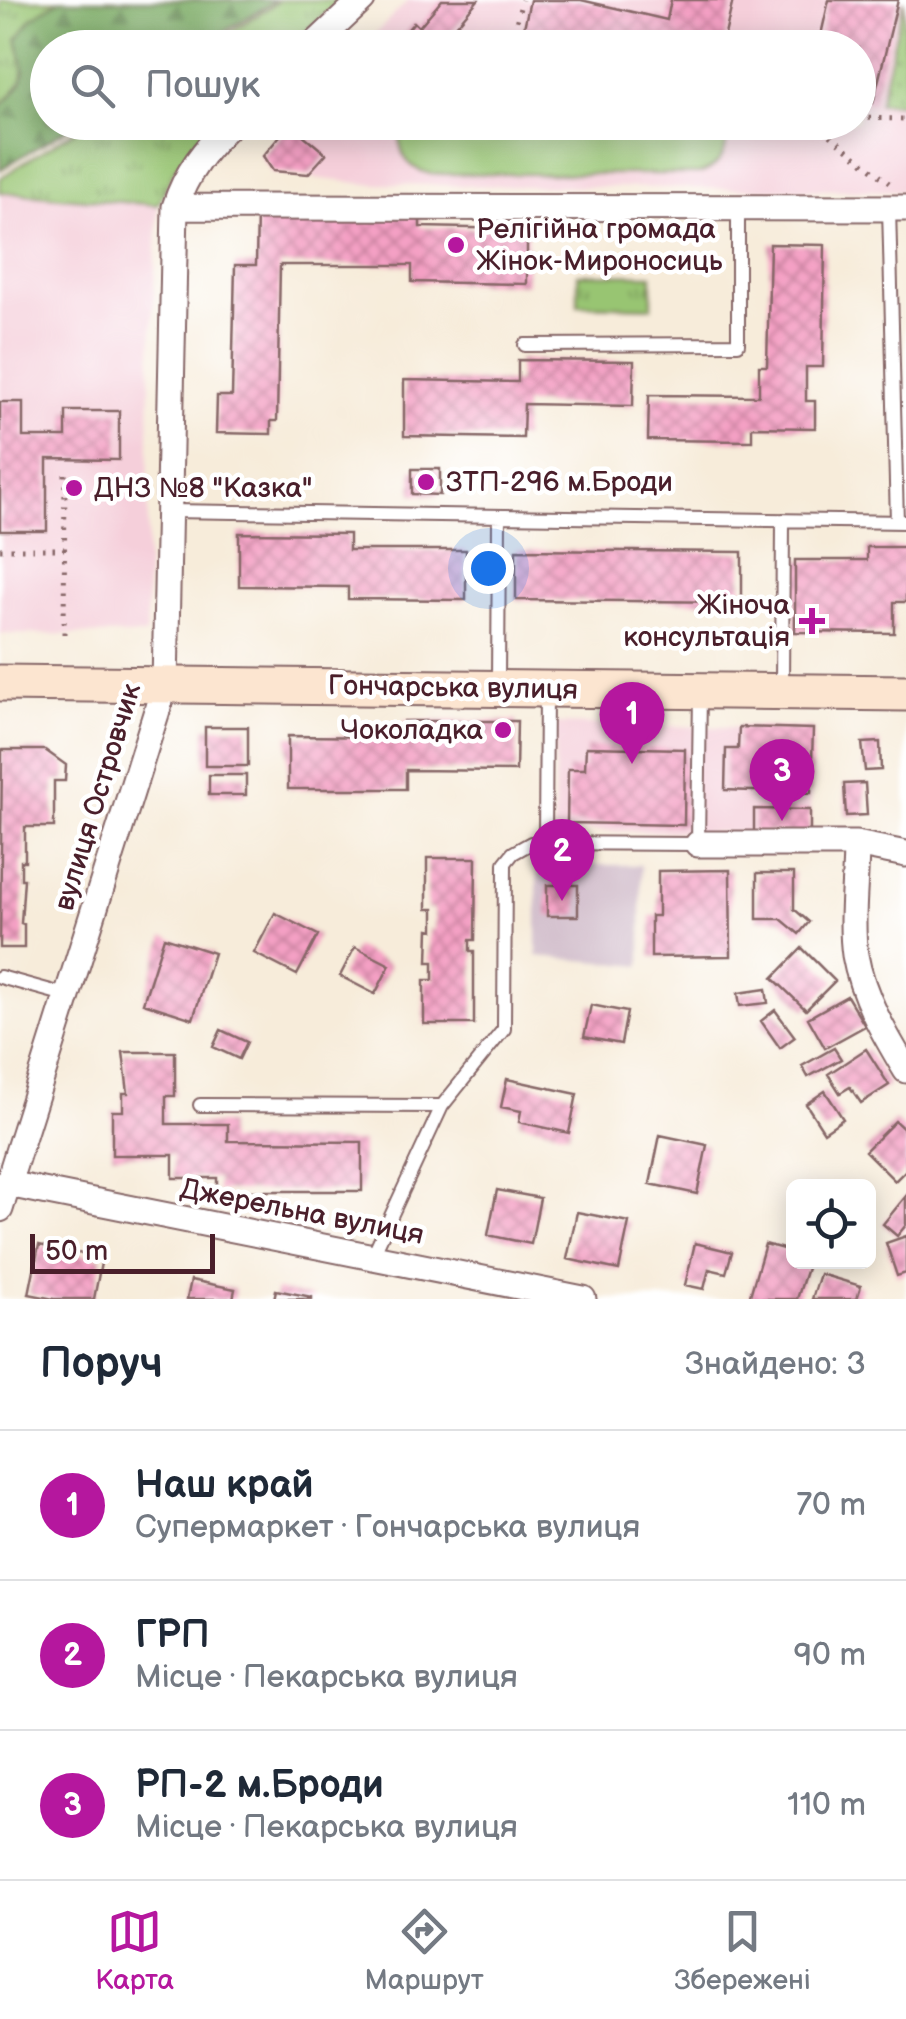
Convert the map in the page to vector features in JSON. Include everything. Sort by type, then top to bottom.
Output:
[{"type":"main road","name":"Гончарська вулиця","points":[[0,684],[906,693]]},
{"type":"street","points":[[330,30],[362,0]]},
{"type":"street","points":[[216,140],[195,163],[175,208],[738,208],[898,202]]},
{"type":"street","name":"вулиця Островчик","points":[[0,1210],[165,685],[175,208]]},
{"type":"street","points":[[698,844],[856,844],[906,854]]},
{"type":"street","points":[[856,844],[855,952],[862,984],[906,1070]]},
{"type":"street","name":"Джерельна вулиця","points":[[8,1184],[583,1299]]},
{"type":"lane","points":[[169,511],[902,522],[898,202]]},
{"type":"lane","points":[[526,345],[738,344],[738,208]]},
{"type":"lane","points":[[498,689],[499,516]]},
{"type":"lane","points":[[782,692],[783,520]]},
{"type":"lane","points":[[545,842],[546,690]]},
{"type":"lane","points":[[372,1257],[442,1106],[504,1029],[505,863],[523,846],[545,842],[698,844],[700,691]]},
{"type":"lane","points":[[0,977],[69,996]]},
{"type":"lane","points":[[200,1105],[442,1106]]},
{"type":"path","points":[[514,30],[522,0]]},
{"type":"path","points":[[876,118],[906,119]]},
{"type":"path","points":[[833,140],[898,202]]},
{"type":"path","points":[[64,634],[65,470]]},
{"type":"path","points":[[0,549],[64,549]]},
{"type":"shaded area","points":[[409,0],[906,0],[906,191],[365,184],[272,173],[260,156],[274,140],[876,140],[876,30],[379,30]]},
{"type":"shaded area","name":"ДНЗ №8 \"Казка\"","points":[[0,192],[158,205],[150,377],[146,635],[0,634]]},
{"type":"shaded area","points":[[556,724],[813,729],[810,810],[755,809],[754,832],[554,831]]},
{"type":"shaded area","points":[[537,865],[641,865],[641,966],[537,956]]},
{"type":"green space","points":[[0,0],[62,0],[32,18],[22,60],[26,69],[24,81],[0,106]]},
{"type":"green space","points":[[59,0],[276,0],[227,30],[30,30],[30,140],[49,140],[0,170],[0,106],[21,83],[17,39],[32,18]]},
{"type":"green space","points":[[281,0],[341,0],[307,30],[233,30]]},
{"type":"green space","points":[[904,0],[906,103],[879,103]]},
{"type":"green space","points":[[60,140],[198,140],[175,169],[158,205],[0,192],[0,178]]},
{"type":"green space","points":[[400,140],[726,140],[720,160],[699,174],[432,174],[415,167],[401,149]]},
{"type":"green space","points":[[578,274],[652,275],[652,307],[578,305]]},
{"type":"building","points":[[442,0],[478,0],[452,30],[407,30],[414,22],[419,27]]},
{"type":"building","points":[[530,0],[581,0],[667,20],[671,0],[733,0],[726,30],[524,30]]},
{"type":"building","points":[[829,0],[898,0],[876,91],[876,30],[822,30]]},
{"type":"building","points":[[276,140],[309,140],[326,154],[308,174],[273,171],[263,156]]},
{"type":"building","points":[[257,211],[420,215],[420,227],[527,229],[527,284],[412,282],[412,265],[280,265],[277,421],[271,421],[271,434],[216,433],[217,396],[232,396],[235,265],[256,265]]},
{"type":"building","points":[[770,244],[825,245],[823,367],[806,367],[806,401],[815,401],[815,428],[752,427],[752,441],[648,440],[649,395],[759,396],[759,366],[767,366]]},
{"type":"building","points":[[518,360],[634,361],[633,406],[524,404],[523,438],[404,436],[404,380],[518,382]]},
{"type":"building","points":[[0,402],[23,402],[23,437],[66,437],[66,411],[119,411],[119,460],[47,459],[47,531],[0,531]]},
{"type":"building","name":"ЗТП-296 м.Броди","points":[[412,469],[440,469],[440,495],[412,494]]},
{"type":"building","points":[[239,533],[349,534],[349,550],[466,550],[466,600],[348,599],[348,587],[239,586]]},
{"type":"building","points":[[867,547],[906,547],[906,602],[894,602],[894,633],[795,632],[795,560],[867,560]]},
{"type":"building","points":[[516,550],[742,552],[742,602],[516,600]]},
{"type":"building","points":[[404,721],[517,721],[516,771],[406,770],[406,789],[288,789],[288,736],[404,737]]},
{"type":"building","points":[[205,727],[248,727],[248,766],[205,766]]},
{"type":"building","points":[[739,727],[813,729],[811,793],[725,790],[726,749],[738,749]]},
{"type":"building","points":[[880,742],[881,770],[865,771],[862,743]]},
{"type":"building","points":[[586,747],[685,749],[684,825],[567,823],[568,769],[585,769]]},
{"type":"building","points":[[2,750],[45,750],[66,765],[65,781],[54,781],[54,827],[25,827],[25,861],[21,861],[24,948],[0,948]]},
{"type":"building","points":[[209,775],[246,775],[246,795],[209,795]]},
{"type":"building","points":[[865,783],[867,815],[846,816],[844,784]]},
{"type":"building","points":[[754,809],[810,810],[810,834],[754,832]]},
{"type":"building","points":[[427,858],[476,858],[475,940],[470,940],[470,951],[474,951],[474,1024],[424,1024],[424,980],[433,980],[433,962],[428,962],[429,929],[434,930],[434,909],[427,909]]},
{"type":"building","points":[[730,870],[731,956],[651,957],[651,916],[658,916],[658,871]]},
{"type":"building","points":[[757,873],[794,873],[794,909],[809,922],[799,934],[781,919],[757,919]]},
{"type":"building","points":[[547,885],[578,885],[578,916],[547,916]]},
{"type":"building","points":[[275,913],[318,935],[297,975],[254,953]]},
{"type":"building","points":[[164,937],[214,953],[193,1019],[143,1003]]},
{"type":"building","points":[[355,947],[390,965],[375,994],[340,976]]},
{"type":"building","points":[[802,948],[835,981],[806,1010],[773,978]]},
{"type":"building","points":[[766,989],[768,1003],[740,1006],[738,993]]},
{"type":"building","points":[[847,996],[865,1026],[825,1048],[808,1018]]},
{"type":"building","points":[[591,1005],[627,1012],[621,1044],[584,1037]]},
{"type":"building","points":[[775,1010],[795,1037],[780,1048],[761,1021]]},
{"type":"building","points":[[221,1030],[247,1042],[239,1059],[213,1047]]},
{"type":"building","points":[[834,1048],[841,1059],[808,1077],[802,1066]]},
{"type":"building","points":[[866,1049],[889,1085],[861,1103],[850,1087],[840,1093],[828,1074]]},
{"type":"building","points":[[123,1052],[175,1052],[175,1096],[166,1096],[166,1124],[228,1124],[228,1141],[362,1142],[362,1191],[217,1191],[217,1178],[173,1178],[173,1155],[112,1155],[112,1111],[123,1111],[123,1093],[128,1093]]},
{"type":"building","points":[[507,1079],[577,1094],[569,1133],[519,1122],[521,1111],[501,1107]]},
{"type":"building","points":[[825,1091],[843,1119],[824,1132],[806,1104]]},
{"type":"building","points":[[895,1121],[906,1131],[906,1170],[895,1181],[865,1151]]},
{"type":"building","points":[[660,1135],[707,1145],[697,1194],[650,1184]]},
{"type":"building","points":[[497,1190],[540,1198],[531,1244],[488,1235]]},
{"type":"building","points":[[906,1196],[906,1225],[897,1236],[883,1224]]},
{"type":"building","points":[[577,1212],[629,1222],[619,1270],[567,1259]]},
{"type":"building","points":[[906,1236],[906,1273],[897,1276],[886,1243]]},
{"type":"building","points":[[695,1243],[732,1252],[726,1273],[709,1269],[704,1289],[685,1285]]},
{"type":"building","points":[[765,1244],[786,1250],[786,1269],[807,1269],[797,1299],[749,1299]]},
{"type":"building","points":[[39,1245],[102,1258],[94,1299],[54,1299],[29,1294]]},
{"type":"building","points":[[820,1274],[861,1286],[857,1299],[812,1299]]},
{"type":"building","points":[[191,1280],[235,1289],[233,1299],[187,1299]]},
{"type":"building","points":[[276,1290],[312,1297],[312,1299],[274,1299]]},
{"type":"place","name":"Релігійна громада Жінок-Мироносиць","points":[[456,245]]},
{"type":"place","name":"ЗТП-296 м.Броди","points":[[426,482]]},
{"type":"place","name":"ДНЗ №8 \"Казка\"","points":[[74,488]]},
{"type":"place","name":"Жіноча консультація","points":[[812,621]]},
{"type":"place","name":"Чоколадка","points":[[503,730]]},
{"type":"place","name":"Наш край","points":[[632,764]]},
{"type":"place","name":"РП-2 м.Броди","points":[[782,821]]},
{"type":"place","name":"ГРП","points":[[562,901]]}]
